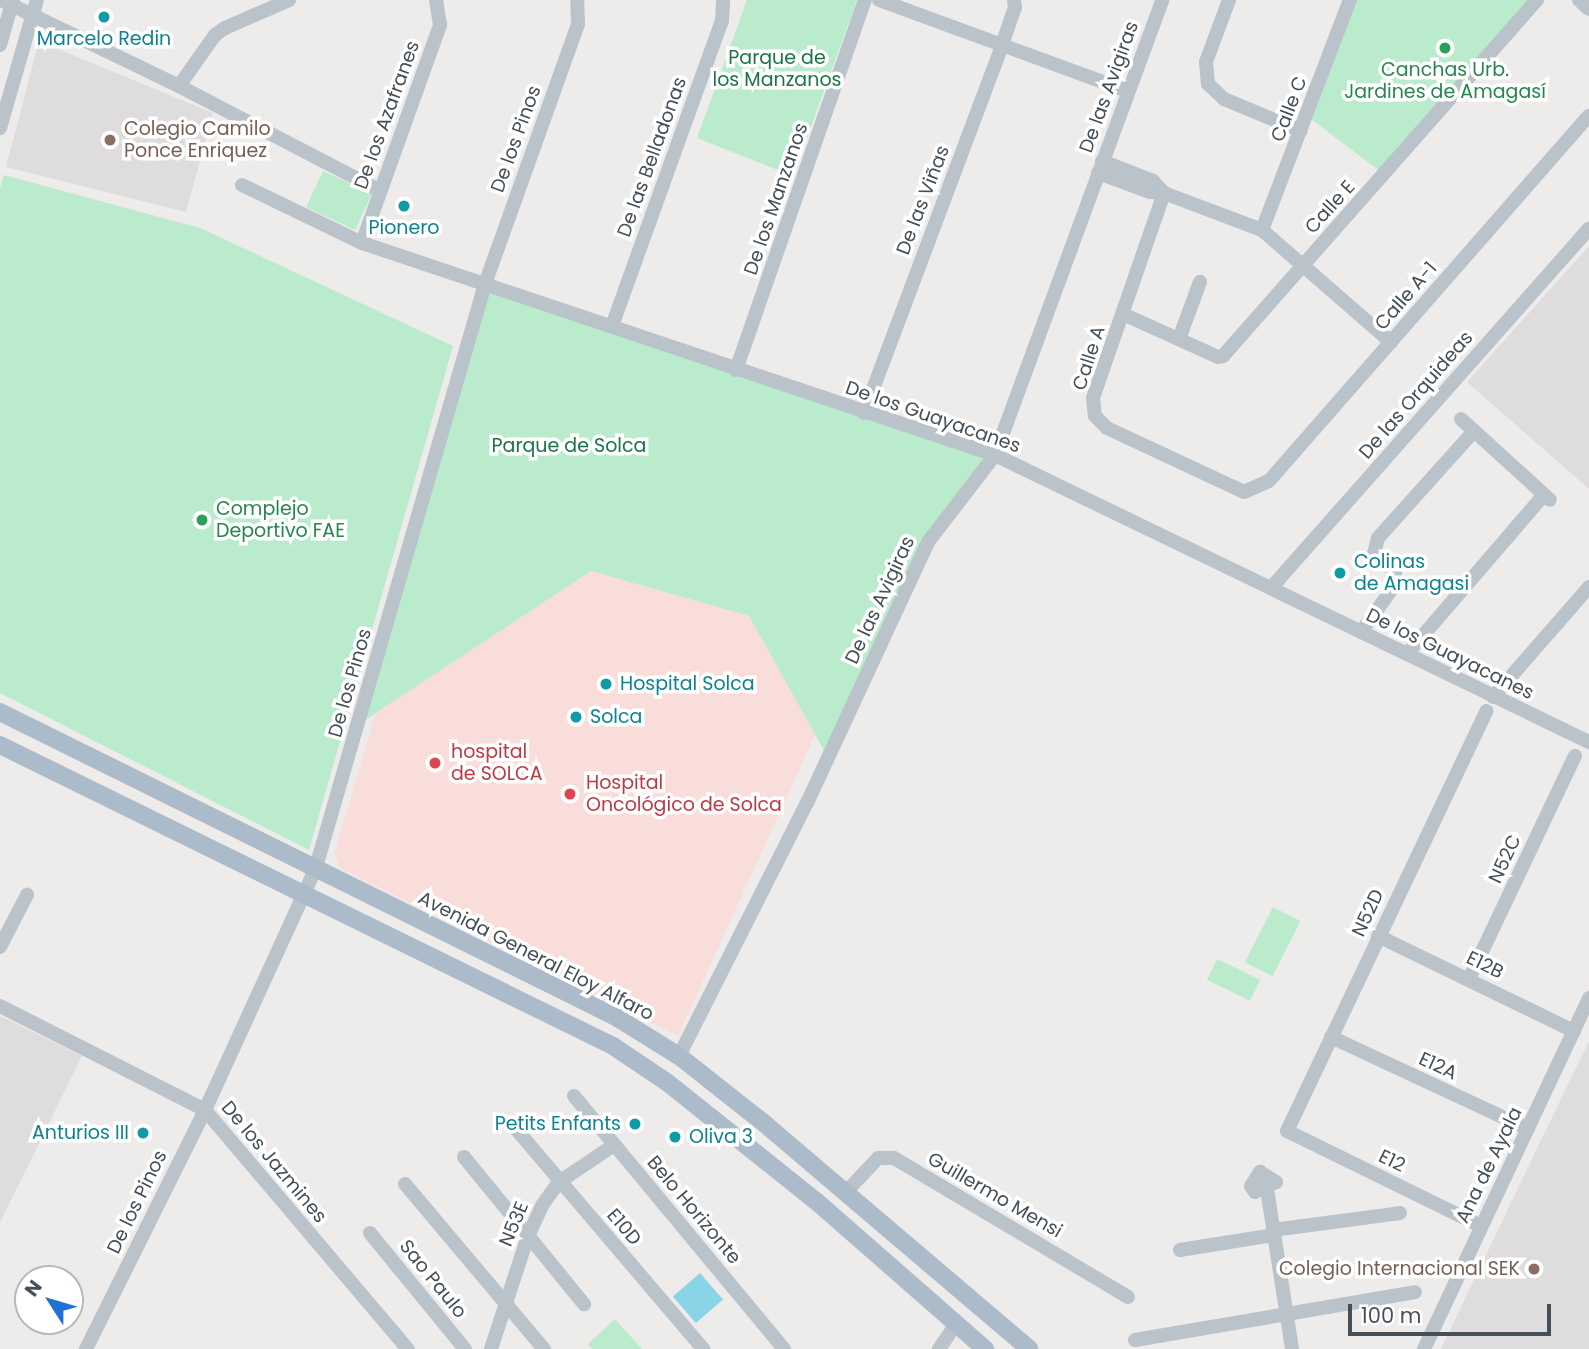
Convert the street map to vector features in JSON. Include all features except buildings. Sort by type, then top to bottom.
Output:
[{"type":"main road","name":"Avenida General Eloy Alfaro","points":[[0,712],[616,1017],[679,1056],[847,1191],[1029,1349]]},
{"type":"main road","points":[[0,745],[547,1010],[641,1064],[816,1201],[985,1349]]},
{"type":"street","points":[[0,128],[37,0]]},
{"type":"street","points":[[179,86],[215,35],[289,0]]},
{"type":"street","name":"De los Azafranes","points":[[362,243],[440,25],[436,0]]},
{"type":"street","name":"De los Pinos","points":[[86,1349],[205,1110],[306,895],[485,285],[578,24],[577,0]]},
{"type":"street","name":"De las Belladonas","points":[[612,327],[722,21],[725,9],[723,0]]},
{"type":"street","name":"De los Manzanos","points":[[736,370],[865,0]]},
{"type":"street","points":[[879,0],[1128,91]]},
{"type":"street","name":"De las Viñas","points":[[864,413],[1002,45],[1015,8],[1014,0]]},
{"type":"street","name":"De las Avigiras","points":[[679,1056],[807,803],[928,541],[995,455],[1162,0]]},
{"type":"street","points":[[1229,0],[1206,62],[1208,84],[1224,99],[1301,131]]},
{"type":"street","name":"Calle C","points":[[1262,230],[1350,0]]},
{"type":"street","name":"Calle E","points":[[1123,314],[1218,357],[1223,356],[1537,0]]},
{"type":"street","points":[[1579,0],[1589,9]]},
{"type":"street","points":[[0,45],[8,2],[179,86],[379,190]]},
{"type":"street","name":"Calle A-1","points":[[1244,492],[1269,481],[1589,116]]},
{"type":"street","points":[[1100,167],[1153,181],[1164,192],[1262,230],[1391,342]]},
{"type":"street","name":"De los Guayacanes","points":[[242,185],[362,243],[995,455],[1589,742]]},
{"type":"street","name":"Calle A","points":[[1164,192],[1093,398],[1096,416],[1107,428],[1244,492]]},
{"type":"street","name":"De las Orquideas","points":[[1271,588],[1589,228]]},
{"type":"street","points":[[1179,340],[1200,282]]},
{"type":"street","points":[[1407,654],[1547,498],[1461,419]]},
{"type":"street","points":[[1361,632],[1395,585],[1395,572],[1374,554],[1378,538],[1474,431]]},
{"type":"street","points":[[1493,697],[1589,587]]},
{"type":"street","name":"N52D","points":[[1287,1131],[1486,711]]},
{"type":"street","name":"N52C","points":[[1469,979],[1575,756]]},
{"type":"street","points":[[0,947],[27,895]]},
{"type":"street","name":"E12B","points":[[1378,936],[1574,1031]]},
{"type":"street","name":"Ana de Ayala","points":[[1424,1349],[1589,998]]},
{"type":"street","name":"De los Jazmines","points":[[0,1006],[205,1110],[408,1349]]},
{"type":"street","name":"E12A","points":[[1331,1037],[1528,1129]]},
{"type":"street","name":"Belo Horizonte","points":[[574,1096],[784,1349]]},
{"type":"street","name":"E10D","points":[[516,1129],[703,1349]]},
{"type":"street","name":"E12","points":[[1287,1131],[1481,1226]]},
{"type":"street","name":"N53E","points":[[491,1349],[505,1300],[542,1204],[559,1182],[614,1144]]},
{"type":"street","points":[[464,1157],[584,1304]]},
{"type":"street","name":"Guillermo Mensi","points":[[847,1191],[878,1158],[894,1158],[1128,1297]]},
{"type":"street","points":[[405,1184],[544,1349]]},
{"type":"street","points":[[1267,1189],[1292,1349]]},
{"type":"street","points":[[1180,1250],[1400,1213]]},
{"type":"street","name":"Sao Paulo","points":[[370,1233],[465,1349]]},
{"type":"street","points":[[1135,1340],[1415,1292]]},
{"type":"street","points":[[939,1349],[956,1324]]},
{"type":"shaded area","name":"Colegio Camilo Ponce Enriquez","points":[[39,41],[213,113],[186,212],[6,167]]},
{"type":"shaded area","points":[[1589,246],[1589,489],[1467,382]]},
{"type":"shaded area","name":"Hospital Oncológico de Solca","points":[[591,571],[749,616],[815,735],[678,1036],[340,868],[334,854],[376,712]]},
{"type":"shaded area","points":[[0,1016],[82,1056],[0,1223]]},
{"type":"shaded area","name":"Colegio Internacional SEK","points":[[1589,1041],[1589,1349],[1441,1349],[1518,1188]]},
{"type":"green space","name":"Parque de los Manzanos","points":[[747,0],[857,0],[793,176],[697,138]]},
{"type":"green space","points":[[1350,0],[1537,0],[1385,175],[1307,116]]},
{"type":"green space","points":[[323,171],[372,194],[355,230],[306,207]]},
{"type":"green space","name":"Complejo Deportivo FAE","points":[[4,175],[200,228],[453,346],[309,850],[0,693],[0,188]]},
{"type":"green space","name":"Parque de Solca","points":[[485,284],[995,455],[928,542],[828,758],[749,616],[591,571],[359,724]]},
{"type":"green space","points":[[1273,907],[1301,921],[1272,976],[1245,962]]},
{"type":"green space","points":[[1217,959],[1260,980],[1250,1001],[1207,980]]},
{"type":"green space","points":[[615,1319],[642,1349],[592,1349],[588,1344]]},
{"type":"water","points":[[700,1273],[723,1299],[696,1323],[673,1297]]},
{"type":"place","name":"Marcelo Redin","points":[[104,17]]},
{"type":"place","name":"Canchas Urb. Jardines de Amagasí","points":[[1445,48]]},
{"type":"place","name":"Colegio Camilo Ponce Enriquez","points":[[110,140]]},
{"type":"place","name":"Pionero","points":[[404,206]]},
{"type":"place","name":"Complejo Deportivo FAE","points":[[202,520]]},
{"type":"place","name":"Colinas de Amagasi","points":[[1340,573]]},
{"type":"place","name":"Hospital Solca","points":[[606,684]]},
{"type":"place","name":"Solca","points":[[576,717]]},
{"type":"place","name":"hospital de SOLCA","points":[[435,763]]},
{"type":"place","name":"Hospital Oncológico de Solca","points":[[570,794]]},
{"type":"place","name":"Petits Enfants","points":[[635,1124]]},
{"type":"place","name":"Anturios III","points":[[143,1133]]},
{"type":"place","name":"Oliva 3","points":[[675,1137]]},
{"type":"place","name":"Colegio Internacional SEK","points":[[1534,1269]]}]
